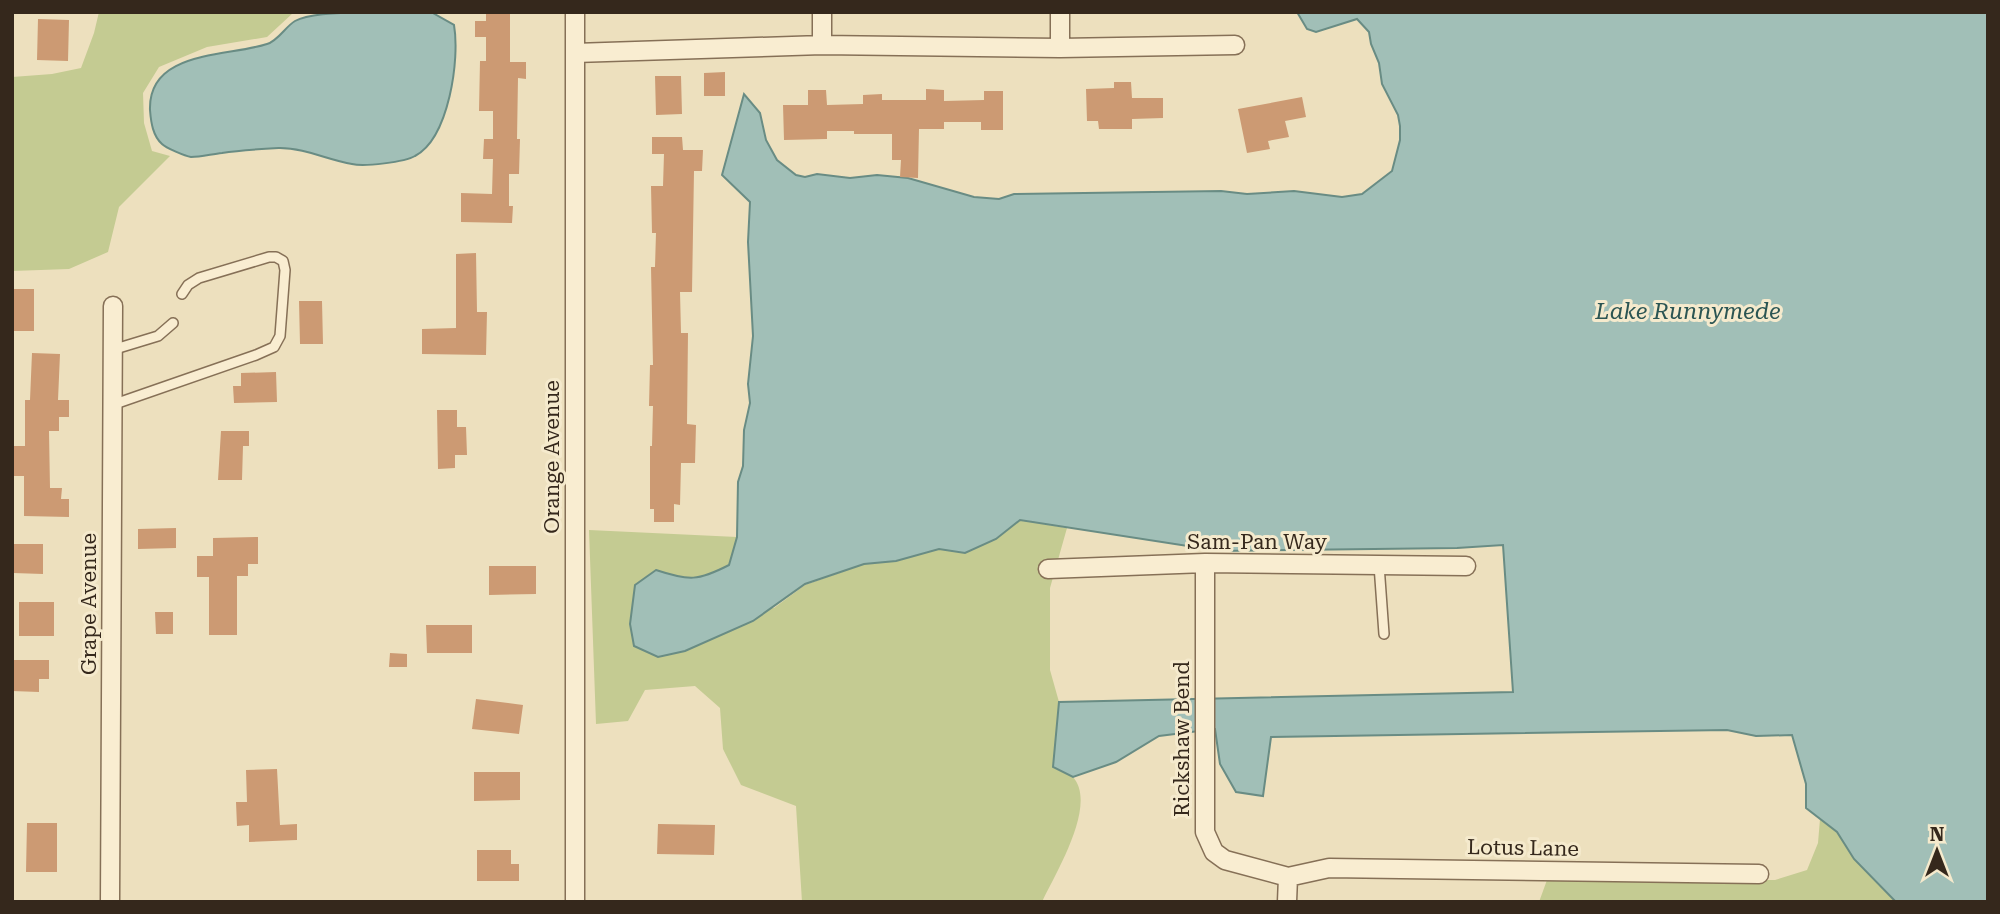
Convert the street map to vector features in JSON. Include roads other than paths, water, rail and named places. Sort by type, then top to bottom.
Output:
[{"type":"street","name":"Orange Avenue","points":[[575,12],[575,902]]},
{"type":"street","points":[[822,12],[822,45]]},
{"type":"street","points":[[1060,12],[1060,48]]},
{"type":"street","points":[[575,53],[822,45],[1060,48],[1235,44]]},
{"type":"street","name":"Grape Avenue","points":[[110,902],[113,306]]},
{"type":"street","name":"Sam-Pan Way","points":[[1048,569],[1205,564],[1466,566]]},
{"type":"street","name":"Rickshaw Bend","points":[[1205,564],[1205,832],[1214,852],[1225,860],[1288,877]]},
{"type":"street","name":"Lotus Lane","points":[[1288,877],[1329,868],[1759,874]]},
{"type":"street","points":[[1287,902],[1288,877]]},
{"type":"lane","points":[[112,405],[256,355],[274,346],[280,336],[285,270],[283,261],[276,257],[199,278],[187,285],[182,294]]},
{"type":"lane","points":[[112,350],[158,336],[173,324]]},
{"type":"lane","points":[[1379,565],[1384,635]]},
{"type":"water","points":[[431,12],[454,25],[455,57],[450,96],[436,133],[427,147],[415,156],[394,162],[366,165],[280,148],[191,157],[167,148],[156,137],[150,110],[153,90],[162,76],[176,66],[193,59],[267,44],[302,18],[331,13]]},
{"type":"water","name":"Lake Runnymede","points":[[1297,12],[1988,12],[1988,902],[1896,902],[1854,859],[1837,832],[1806,808],[1806,784],[1792,735],[1756,736],[1727,730],[1271,737],[1263,796],[1236,792],[1220,764],[1215,729],[1159,736],[1116,762],[1073,777],[1053,767],[1059,702],[1513,692],[1503,545],[1220,551],[1020,520],[996,539],[965,553],[939,549],[896,561],[864,564],[805,584],[753,621],[685,651],[658,657],[634,646],[630,624],[635,585],[656,570],[693,578],[729,565],[737,537],[738,482],[743,466],[744,430],[750,403],[748,384],[753,336],[748,242],[750,202],[722,175],[744,94],[760,113],[766,140],[777,160],[796,175],[805,177],[817,174],[850,178],[877,175],[908,178],[974,197],[999,199],[1014,194],[1221,191],[1247,194],[1294,191],[1342,197],[1362,194],[1392,171],[1400,140],[1398,115],[1382,84],[1379,63],[1369,32],[1357,19],[1316,32],[1307,29]]}]
